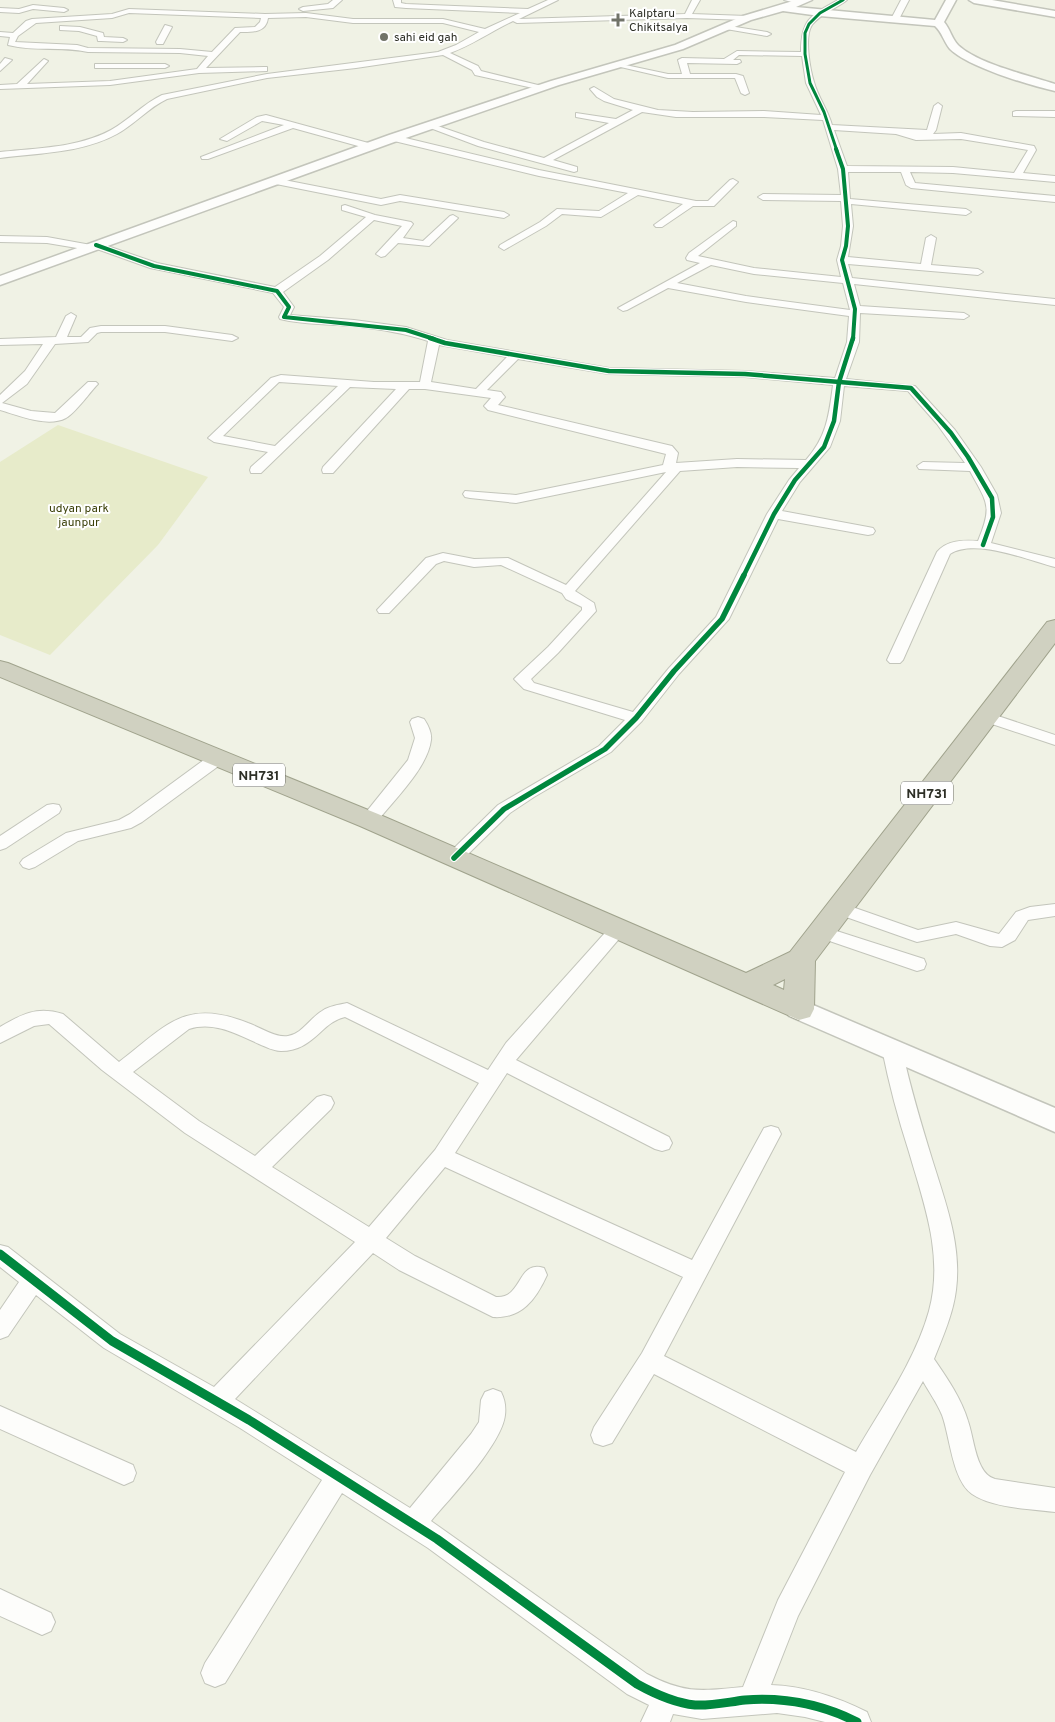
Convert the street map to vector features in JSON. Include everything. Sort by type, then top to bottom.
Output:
[{"type":"highway","name":"NH731","points":[[746,986],[800,959],[1055,627]]},
{"type":"highway","name":"NH731","points":[[0,668],[517,883],[799,1009]]},
{"type":"highway","points":[[799,1009],[800,959]]},
{"type":"main road","points":[[938,23],[951,0]]},
{"type":"main road","points":[[974,0],[1055,14]]},
{"type":"main road","points":[[0,281],[369,146],[539,88],[678,47],[747,18],[794,2],[820,14],[938,23],[943,26],[950,43],[968,56],[997,69],[1055,88]]},
{"type":"main road","points":[[799,1009],[1055,1120]]},
{"type":"street","points":[[152,4],[202,8],[284,10],[324,7],[334,4],[338,0]]},
{"type":"street","points":[[397,0],[398,5],[406,6],[531,11]]},
{"type":"street","points":[[0,155],[76,144],[103,137],[114,132],[152,102],[165,97],[267,76],[356,66],[444,53],[459,47],[486,30],[554,0]]},
{"type":"street","points":[[687,16],[696,0]]},
{"type":"street","points":[[454,858],[504,809],[605,749],[636,718],[722,619],[774,514],[795,480],[824,447],[834,421],[839,382],[853,342],[855,312],[842,260],[846,246],[848,226],[843,169],[827,122],[810,83],[805,33],[809,24],[820,14],[843,0]]},
{"type":"street","points":[[896,19],[906,0]]},
{"type":"street","points":[[120,5],[143,3]]},
{"type":"street","points":[[0,10],[19,11],[33,7],[77,11],[92,8]]},
{"type":"street","points":[[214,54],[180,50],[88,50],[70,46],[18,45],[11,43],[16,35],[31,22],[112,16],[129,11],[266,16],[303,15],[353,21],[443,20],[486,30]]},
{"type":"street","points":[[198,71],[238,30],[257,29],[264,23],[266,16]]},
{"type":"street","points":[[507,22],[687,16],[747,18]]},
{"type":"street","points":[[26,26],[80,28],[100,35],[101,39],[132,41]]},
{"type":"street","points":[[168,27],[156,42],[168,42]]},
{"type":"street","points":[[726,27],[767,34]]},
{"type":"street","points":[[0,34],[16,35]]},
{"type":"street","points":[[177,42],[183,45],[180,50]]},
{"type":"street","points":[[444,53],[475,68],[478,72],[539,88]]},
{"type":"street","points":[[725,62],[737,53],[806,54]]},
{"type":"street","points":[[0,69],[8,60]]},
{"type":"street","points":[[20,86],[44,61]]},
{"type":"street","points":[[687,76],[681,61],[738,62]]},
{"type":"street","points":[[87,84],[101,62],[173,66]]},
{"type":"street","points":[[616,65],[664,75],[738,77],[745,93]]},
{"type":"street","points":[[0,87],[110,83],[198,71],[274,68],[296,73]]},
{"type":"street","points":[[594,89],[598,95],[640,110],[687,116],[766,114],[899,132],[929,133],[932,130],[938,106]]},
{"type":"street","points":[[545,161],[640,110]]},
{"type":"street","points":[[1016,114],[1055,114]]},
{"type":"street","points":[[579,115],[617,122]]},
{"type":"street","points":[[224,139],[263,118],[369,146]]},
{"type":"street","points":[[205,157],[293,125]]},
{"type":"street","points":[[429,126],[481,144],[577,170]]},
{"type":"street","points":[[899,132],[916,137],[962,136],[1031,148],[1032,150],[1017,176]]},
{"type":"street","points":[[392,138],[539,173],[690,204],[711,204],[733,182]]},
{"type":"street","points":[[843,169],[904,169],[1055,179]]},
{"type":"street","points":[[904,169],[911,185],[1055,199]]},
{"type":"street","points":[[274,181],[381,202],[397,198],[504,216]]},
{"type":"street","points":[[504,248],[560,211],[601,214],[637,192]]},
{"type":"street","points":[[763,198],[846,200],[966,212]]},
{"type":"street","points":[[659,225],[690,204]]},
{"type":"street","points":[[338,206],[366,212],[371,217],[406,223],[415,228],[440,231]]},
{"type":"street","points":[[277,291],[324,258],[371,217]]},
{"type":"street","points":[[396,240],[425,244],[453,218]]},
{"type":"street","points":[[733,224],[691,257],[708,263],[754,271],[1055,302]]},
{"type":"street","points":[[381,254],[396,240],[415,228]]},
{"type":"street","points":[[925,267],[931,238]]},
{"type":"street","points":[[0,239],[48,240],[93,246],[154,266],[277,291],[289,307],[284,317],[287,319],[354,323],[406,330],[434,341],[609,371],[745,374],[911,388],[926,402],[962,446],[975,467],[994,507],[994,516],[983,545]]},
{"type":"street","points":[[842,260],[978,272]]},
{"type":"street","points":[[623,308],[668,286],[708,263]]},
{"type":"street","points":[[668,286],[746,299],[855,312],[964,316]]},
{"type":"street","points":[[0,400],[25,380],[55,341],[71,316]]},
{"type":"street","points":[[0,342],[84,340],[94,330],[100,329],[165,329],[232,338]]},
{"type":"street","points":[[425,385],[434,341]]},
{"type":"street","points":[[479,392],[515,355]]},
{"type":"street","points":[[278,450],[214,438],[276,379],[288,378],[347,384],[425,385],[479,392],[499,396],[490,406],[492,407],[668,449],[672,453],[674,468],[568,591]]},
{"type":"street","points":[[0,406],[46,417],[56,417],[62,415],[92,384]]},
{"type":"street","points":[[256,470],[347,384]]},
{"type":"street","points":[[328,470],[406,385]]},
{"type":"street","points":[[470,494],[516,499],[529,498],[632,473],[737,462],[810,464]]},
{"type":"street","points":[[923,466],[975,467]]},
{"type":"street","points":[[774,514],[868,531]]},
{"type":"street","points":[[895,660],[948,546],[957,544],[983,545],[1055,563]]},
{"type":"street","points":[[384,610],[430,561],[443,556],[474,563],[502,561],[568,591],[568,594],[589,606],[589,611],[553,650],[523,676],[523,682],[541,690],[636,718]]},
{"type":"street","points":[[986,718],[1055,740]]},
{"type":"street","points":[[369,820],[416,761],[423,741],[418,722]]},
{"type":"street","points":[[29,864],[72,837],[125,824],[136,818],[218,758]]},
{"type":"street","points":[[0,844],[52,809]]},
{"type":"street","points":[[838,908],[918,936],[926,936],[950,928],[956,928],[989,939],[1002,941],[1010,936],[1020,917],[1025,914],[1055,910]]},
{"type":"street","points":[[217,1401],[371,1240],[442,1156],[513,1048],[618,929]]},
{"type":"street","points":[[820,932],[917,964]]},
{"type":"street","points":[[120,1072],[182,1024],[192,1019],[216,1019],[286,1045],[301,1040],[334,1012],[347,1010],[491,1080]]},
{"type":"street","points":[[0,1036],[34,1019],[50,1016],[62,1022],[120,1072],[192,1127],[407,1263],[493,1307],[503,1308],[511,1306],[518,1300],[536,1276]]},
{"type":"street","points":[[752,1699],[786,1609],[861,1468],[922,1360],[940,1312],[945,1288],[945,1253],[942,1226],[900,1089],[892,1049]]},
{"type":"street","points":[[503,1062],[662,1143]]},
{"type":"street","points":[[257,1168],[324,1103]]},
{"type":"street","points":[[603,1435],[650,1360],[771,1134]]},
{"type":"street","points":[[442,1156],[697,1273]]},
{"type":"street","points":[[0,1254],[112,1341],[217,1401],[413,1524],[637,1684],[660,1711],[752,1699],[785,1699],[812,1704],[857,1722]]},
{"type":"street","points":[[0,1329],[33,1280]]},
{"type":"street","points":[[650,1360],[861,1468]]},
{"type":"street","points":[[922,1360],[946,1397],[954,1415],[969,1467],[981,1485],[994,1491],[1055,1500]]},
{"type":"street","points":[[413,1524],[480,1442],[490,1426],[493,1416],[493,1400]]},
{"type":"street","points":[[0,1417],[124,1473]]},
{"type":"street","points":[[215,1673],[338,1477]]},
{"type":"street","points":[[0,1602],[42,1622]]},
{"type":"green space","name":"udyan park jaunpur","points":[[58,425],[208,477],[158,545],[50,655],[0,635],[0,462]]},
{"type":"cycle path","points":[[454,858],[504,809],[605,749],[636,718],[674,671],[722,619],[774,514],[795,480],[824,447],[834,421],[839,382],[853,342],[855,309],[842,260],[846,246],[848,226],[843,169],[824,112],[810,83],[805,54],[805,33],[809,24],[820,13],[843,0]]},
{"type":"cycle path","points":[[96,245],[154,266],[277,291],[289,307],[284,317],[292,319],[354,323],[406,330],[445,343],[609,371],[745,374],[911,388],[951,433],[968,457],[992,498],[994,505],[993,517],[983,545]]},
{"type":"cycle path","points":[[0,1254],[112,1341],[249,1420],[437,1539],[637,1684],[665,1698],[687,1704],[708,1705],[763,1699],[791,1700],[832,1710],[857,1722]]},
{"type":"place","name":"Kalptaru Chikitsalya","points":[[618,20]]},
{"type":"place","name":"sahi eid gah","points":[[384,37]]}]
